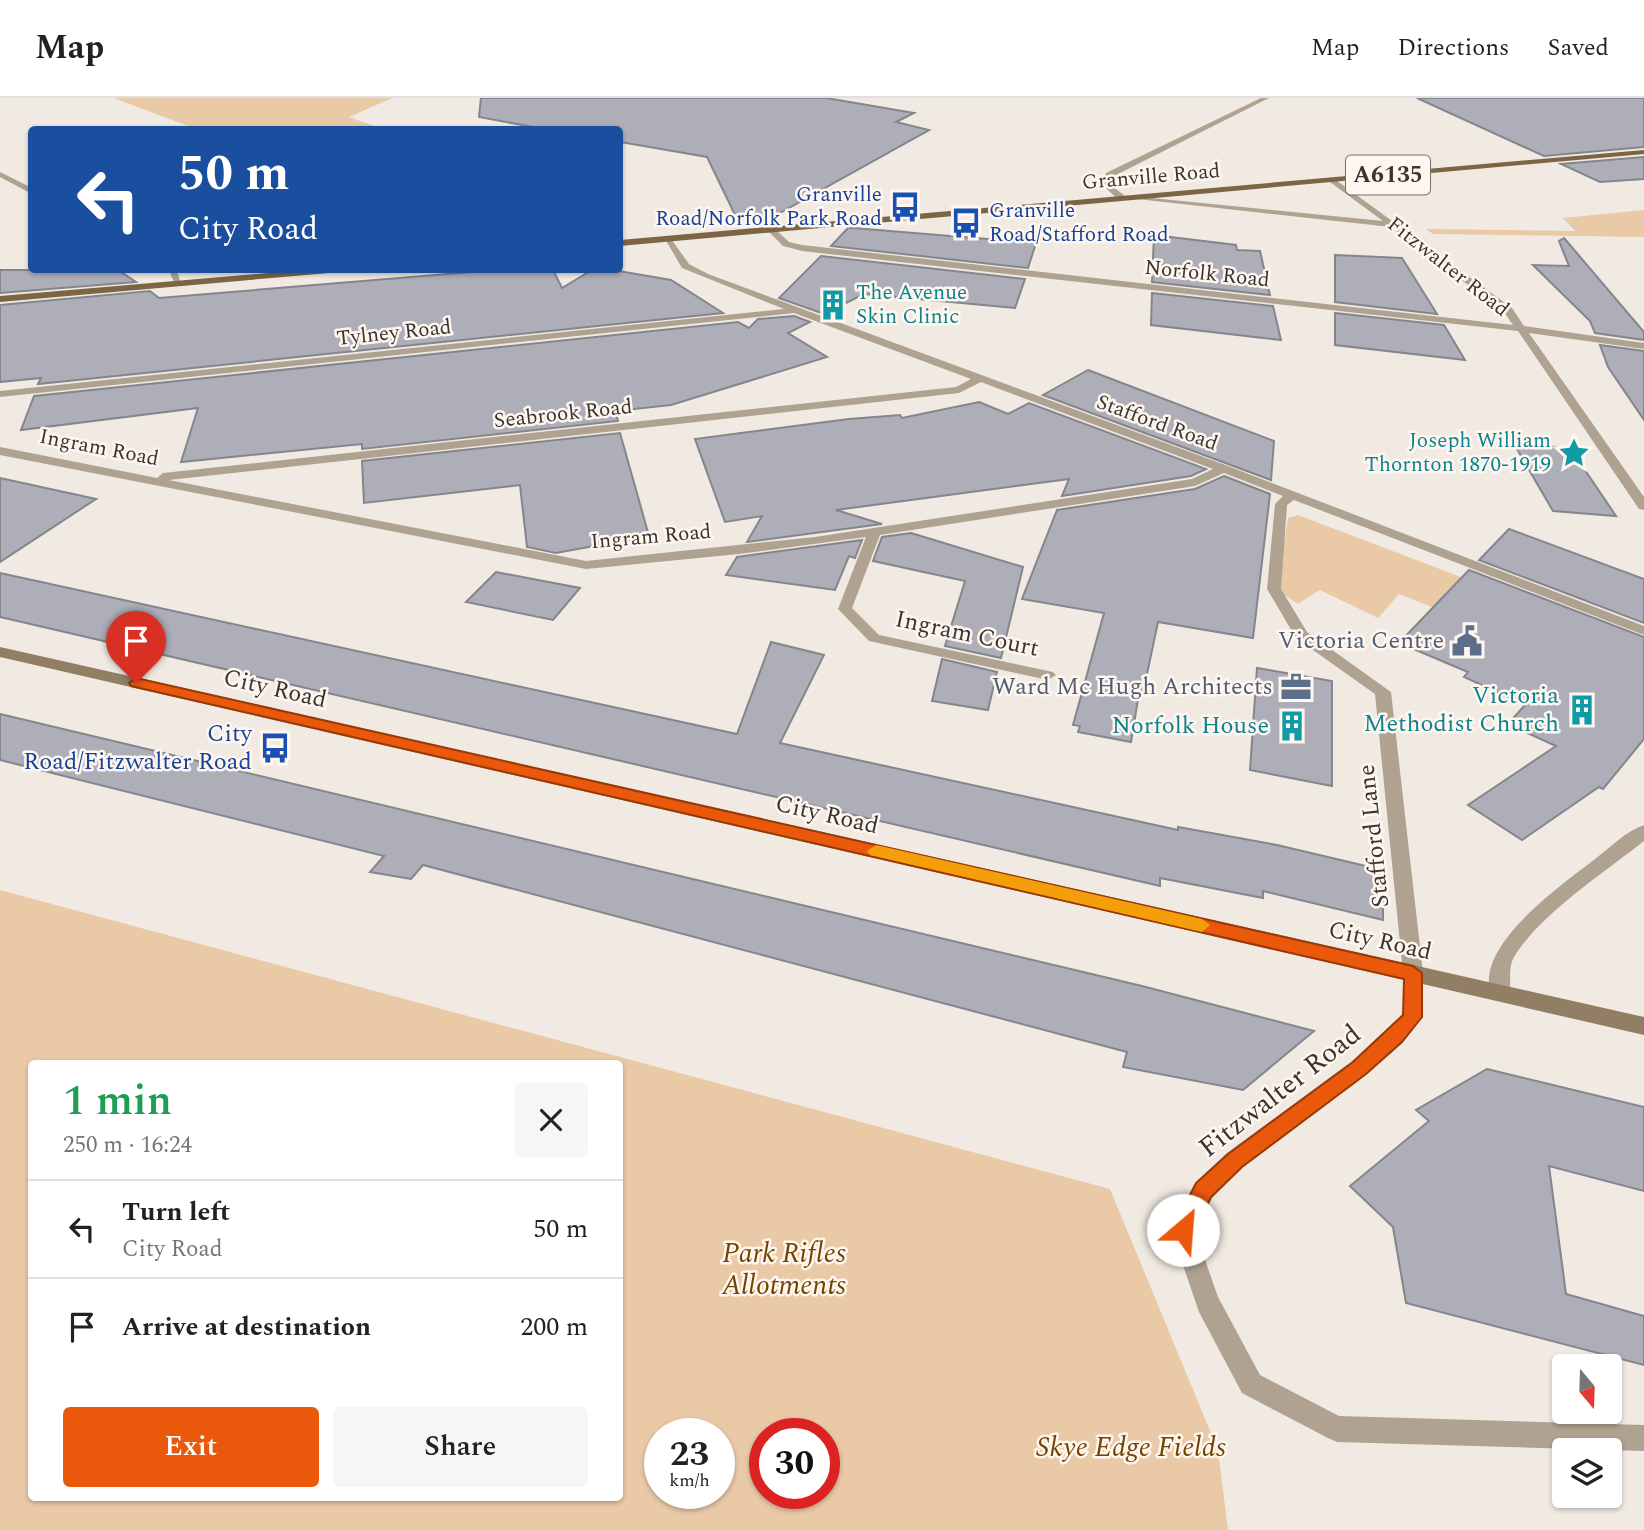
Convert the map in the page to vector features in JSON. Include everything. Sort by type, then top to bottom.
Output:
[{"type":"main road","name":"Granville Road","points":[[623,243],[1644,152]]},
{"type":"main road","points":[[0,299],[294,273]]},
{"type":"main road","name":"City Road","points":[[0,652],[1644,1026]]},
{"type":"street","points":[[1266,98],[1109,175],[1104,183],[1127,198],[1394,225]]},
{"type":"street","points":[[0,174],[28,189]]},
{"type":"street","name":"Fitzwalter Road","points":[[1333,180],[1508,310],[1644,506]]},
{"type":"street","name":"Norfolk Road","points":[[771,230],[786,244],[802,248],[1523,329],[1644,346]]},
{"type":"street","name":"Stafford Road","points":[[669,239],[680,261],[693,271],[1224,469],[1644,631]]},
{"type":"street","points":[[174,273],[178,283]]},
{"type":"street","name":"Tylney Road","points":[[0,394],[792,310]]},
{"type":"street","name":"Seabrook Road","points":[[145,478],[959,390],[981,378]]},
{"type":"street","name":"Ingram Road","points":[[0,451],[586,565],[676,559],[875,532],[1195,482],[1224,469]]},
{"type":"street","name":"Stafford Lane","points":[[1290,496],[1281,504],[1274,589],[1301,635],[1383,692],[1413,973]]},
{"type":"street","name":"Ingram Court","points":[[875,532],[845,610],[874,638],[1048,675]]},
{"type":"street","points":[[1500,993],[1500,967],[1510,947],[1530,925],[1644,831]]},
{"type":"street","name":"Fitzwalter Road","points":[[1413,973],[1413,1017],[1396,1036],[1359,1068],[1235,1160],[1204,1190],[1183,1230],[1208,1303],[1251,1384],[1337,1429],[1644,1438]]},
{"type":"green space","points":[[114,98],[392,98],[349,117],[374,126],[188,126]]},
{"type":"green space","points":[[1644,210],[1644,237],[1433,234],[1426,229],[1575,231],[1563,218]]},
{"type":"green space","points":[[1298,515],[1461,577],[1434,608],[1399,594],[1378,618],[1320,590],[1298,604],[1277,590],[1288,518]]},
{"type":"green space","name":"Park Rifles Allotments","points":[[0,890],[1110,1189],[1218,1450],[1228,1530],[0,1530]]},
{"type":"building","points":[[481,98],[826,98],[914,113],[896,122],[929,130],[778,214],[736,217],[707,157],[623,143],[623,126],[527,126],[479,117]]},
{"type":"building","points":[[1417,98],[1644,98],[1644,147],[1544,156]]},
{"type":"building","points":[[1644,157],[1644,179],[1600,182],[1561,164]]},
{"type":"building","points":[[848,228],[1036,243],[1028,268],[831,246]]},
{"type":"building","points":[[1154,235],[1236,245],[1237,250],[1260,251],[1270,295],[1152,282]]},
{"type":"building","points":[[1564,238],[1644,332],[1644,340],[1595,333],[1590,321],[1533,265],[1569,266],[1559,241]]},
{"type":"building","points":[[1335,255],[1402,258],[1437,314],[1335,302]]},
{"type":"building","points":[[821,256],[1025,279],[1015,308],[864,294],[824,314],[779,298]]},
{"type":"building","points":[[0,270],[28,270],[28,273],[122,273],[136,282],[0,293]]},
{"type":"building","points":[[623,272],[671,280],[723,313],[38,384],[41,378],[0,382],[0,305],[150,291],[159,298],[460,273],[554,273],[562,288],[587,273]]},
{"type":"building","points":[[1152,293],[1273,306],[1281,340],[1151,325]]},
{"type":"building","points":[[1335,313],[1444,325],[1465,360],[1335,345]]},
{"type":"building","points":[[794,316],[810,322],[788,333],[827,357],[671,405],[615,411],[618,421],[362,449],[362,444],[181,462],[198,408],[21,430],[34,396],[738,322],[749,328],[758,319]]},
{"type":"building","points":[[1600,345],[1644,351],[1644,420],[1608,367]]},
{"type":"building","points":[[1088,370],[1274,441],[1271,480],[1043,395]]},
{"type":"building","points":[[979,402],[1008,414],[1029,403],[1206,469],[1191,476],[1062,496],[1069,479],[836,510],[882,524],[747,542],[762,516],[725,522],[695,439],[849,419],[900,415],[902,418]]},
{"type":"building","points":[[620,433],[649,536],[556,553],[527,547],[520,485],[364,503],[362,461]]},
{"type":"building","points":[[1514,444],[1570,448],[1616,516],[1553,511]]},
{"type":"building","points":[[1224,476],[1270,494],[1253,638],[1158,622],[1143,693],[1139,693],[1131,742],[1078,732],[1080,726],[1073,725],[1104,613],[1022,599],[1057,510],[1195,489]]},
{"type":"building","points":[[0,478],[96,499],[0,562]]},
{"type":"building","points":[[1509,529],[1644,579],[1644,623],[1479,560]]},
{"type":"building","points":[[911,533],[1023,567],[1001,658],[945,646],[965,581],[873,561],[882,537]]},
{"type":"building","points":[[862,540],[855,558],[849,556],[835,590],[726,575],[737,557]]},
{"type":"building","points":[[1469,570],[1644,637],[1644,739],[1603,789],[1599,787],[1522,840],[1468,805],[1556,746],[1508,724],[1525,705],[1464,677],[1468,672],[1399,643]]},
{"type":"building","points":[[496,572],[580,588],[553,620],[466,602]]},
{"type":"building","points":[[0,573],[737,734],[771,642],[824,655],[780,743],[1178,830],[1178,827],[1277,845],[1383,870],[1383,920],[1263,891],[1263,898],[1160,878],[1160,886],[0,617]]},
{"type":"building","points":[[942,659],[997,672],[988,710],[932,701]]},
{"type":"building","name":"Norfolk House","points":[[1257,668],[1332,681],[1332,786],[1250,770]]},
{"type":"building","points":[[0,714],[1142,986],[1314,1031],[1243,1090],[1123,1067],[1127,1052],[423,865],[411,879],[370,872],[384,856],[0,760]]},
{"type":"building","points":[[1487,1069],[1644,1107],[1644,1191],[1549,1166],[1566,1294],[1644,1316],[1644,1365],[1622,1359],[1622,1354],[1602,1354],[1406,1303],[1393,1227],[1350,1186],[1429,1121],[1416,1110]]},
{"type":"slow traffic","points":[[876,851],[1202,925]]},
{"type":"place","name":"Granville Road/Norfolk Park Road","points":[[905,207]]},
{"type":"place","name":"Granville Road/Stafford Road","points":[[966,223]]},
{"type":"place","name":"The Avenue Skin Clinic","points":[[833,305]]},
{"type":"place","name":"Joseph William Thornton 1870-1919","points":[[1574,453]]},
{"type":"place","name":"Victoria Centre","points":[[1467,641]]},
{"type":"place","name":"Ward Mc Hugh Architects","points":[[1296,687]]},
{"type":"place","name":"Victoria Methodist Church","points":[[1582,710]]},
{"type":"place","name":"Norfolk House","points":[[1292,726]]},
{"type":"place","name":"City Road/Fitzwalter Road","points":[[275,748]]},
{"type":"route","points":[[136,683],[1413,973],[1413,1017],[1396,1036],[1359,1068],[1235,1160],[1204,1190],[1183,1230]]},
{"type":"park label","name":"Skye Edge Fields","points":[[1131,1447]]}]
